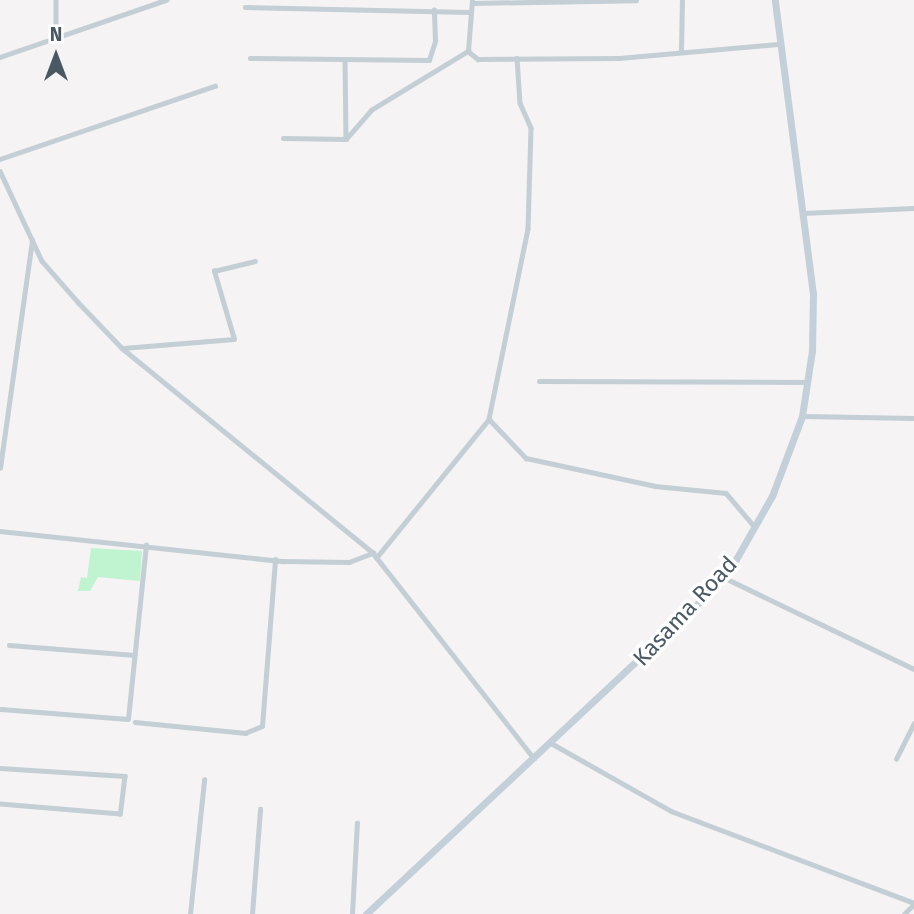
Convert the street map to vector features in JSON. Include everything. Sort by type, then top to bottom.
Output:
[{"type":"street","points":[[56,0],[56,39]]},
{"type":"street","points":[[0,57],[166,0]]},
{"type":"street","points":[[468,51],[468,12],[472,1],[636,0]]},
{"type":"street","points":[[681,50],[682,0]]},
{"type":"street","name":"Kasama Road","points":[[366,914],[535,759],[723,577],[756,528],[802,416],[808,382],[813,294],[775,0]]},
{"type":"street","points":[[245,7],[468,12]]},
{"type":"street","points":[[250,58],[429,60],[435,41],[434,10]]},
{"type":"street","points":[[468,51],[478,59],[641,57],[681,50],[780,44]]},
{"type":"street","points":[[346,139],[371,110],[468,51]]},
{"type":"street","points":[[0,531],[275,560],[349,562],[374,556],[489,419],[528,229],[531,128],[520,103],[517,58]]},
{"type":"street","points":[[345,59],[346,139]]},
{"type":"street","points":[[0,159],[215,86]]},
{"type":"street","points":[[283,138],[346,139]]},
{"type":"street","points":[[1,171],[42,261],[122,348],[374,556],[535,759]]},
{"type":"street","points":[[801,213],[914,208]]},
{"type":"street","points":[[0,468],[32,240]]},
{"type":"street","points":[[29,265],[42,261]]},
{"type":"street","points":[[122,348],[234,339],[214,271],[256,261]]},
{"type":"street","points":[[539,381],[808,382]]},
{"type":"street","points":[[802,416],[914,418]]},
{"type":"street","points":[[489,419],[526,458],[595,468],[655,486],[726,493],[756,528]]},
{"type":"street","points":[[1,709],[125,721],[135,655],[146,545]]},
{"type":"street","points":[[135,722],[244,733],[262,726],[275,560]]},
{"type":"street","points":[[723,577],[914,668]]},
{"type":"street","points":[[9,645],[135,655]]},
{"type":"street","points":[[896,759],[914,723]]},
{"type":"street","points":[[551,743],[671,811],[914,904],[904,914]]},
{"type":"street","points":[[0,768],[125,776],[120,814],[0,804]]},
{"type":"street","points":[[190,914],[204,780]]},
{"type":"street","points":[[252,914],[260,809]]},
{"type":"street","points":[[352,914],[357,823]]},
{"type":"green space","points":[[91,548],[142,551],[140,581],[98,577],[90,591],[78,591],[81,577],[87,578]]}]
